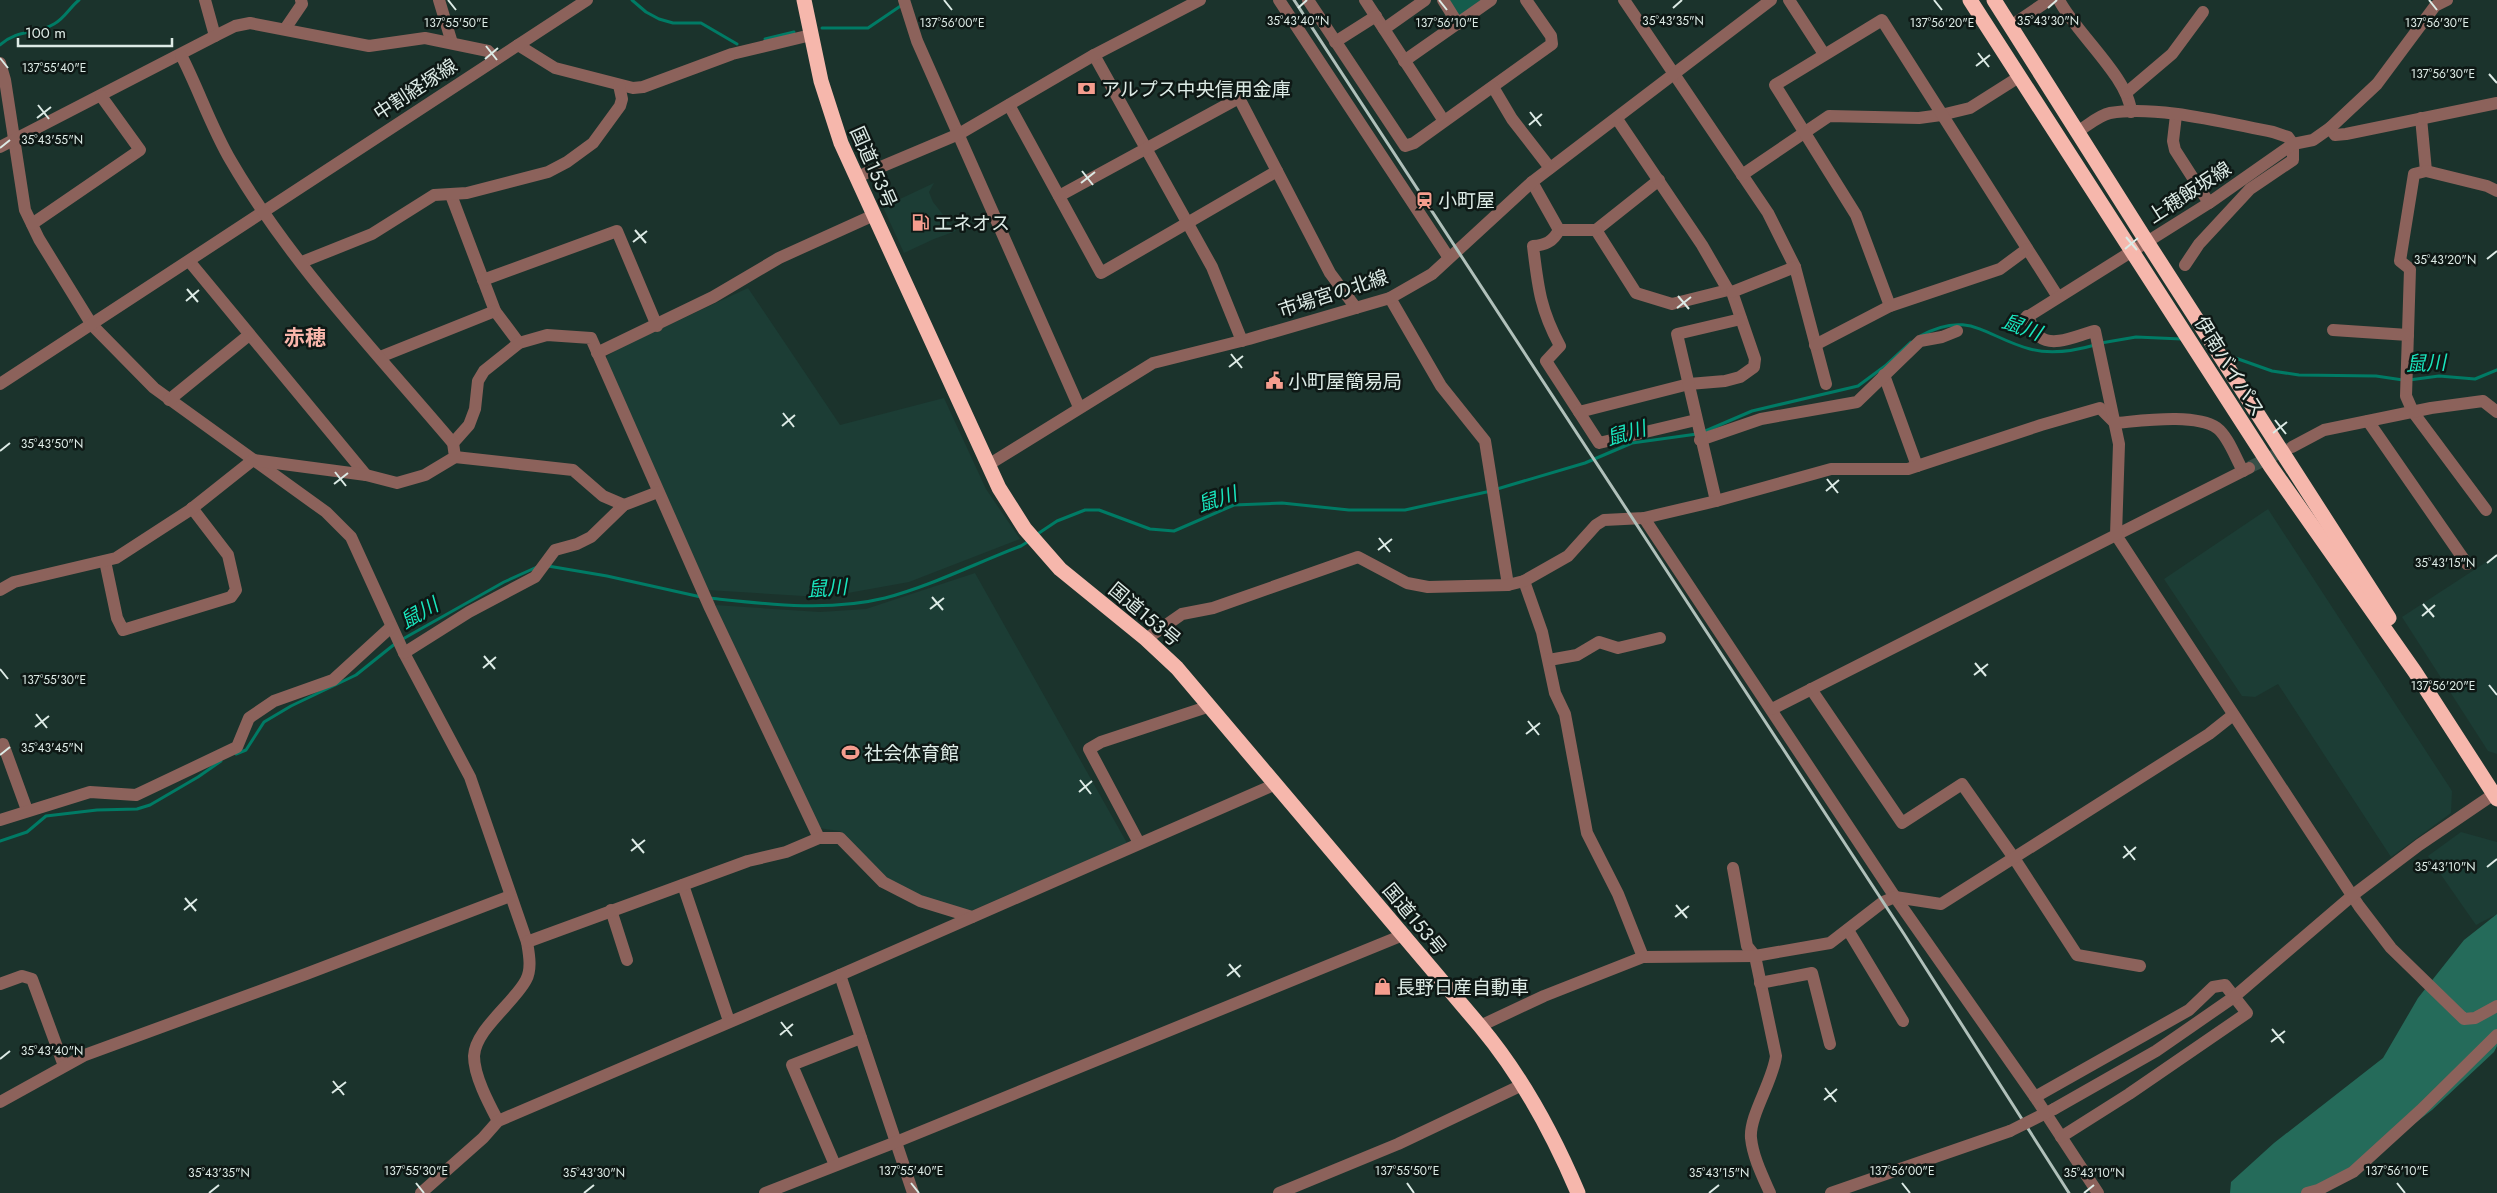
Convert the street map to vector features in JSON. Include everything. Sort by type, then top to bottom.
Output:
[{"type":"highway","name":"国道153号","points":[[804,0],[821,81],[836,130],[1003,495],[1026,529],[1060,569],[1146,639],[1177,668],[1480,1026],[1522,1085],[1564,1158],[1578,1193]]},
{"type":"highway","name":"伊南バイパス","points":[[1970,0],[2271,467],[2415,672],[2496,792]]},
{"type":"highway","name":"伊南バイパス","points":[[1994,0],[2147,242],[2199,320],[2496,792]]},
{"type":"street","points":[[205,0],[215,36]]},
{"type":"street","points":[[286,29],[302,4],[301,0]]},
{"type":"street","points":[[438,0],[452,43]]},
{"type":"street","name":"中割経塚線","points":[[0,384],[587,0]]},
{"type":"street","points":[[857,177],[959,134],[1094,55],[1200,0]]},
{"type":"street","points":[[1279,0],[1449,258]]},
{"type":"street","points":[[1308,0],[1405,146],[1414,143],[1552,44],[1551,36],[1526,0]]},
{"type":"street","points":[[1366,0],[1444,121]]},
{"type":"street","points":[[1384,29],[1424,0]]},
{"type":"street","points":[[1442,0],[1458,24]]},
{"type":"street","points":[[1404,61],[1491,0]]},
{"type":"street","points":[[1624,0],[1768,213],[1795,267],[1826,384]]},
{"type":"street","name":"市場宮の北線","points":[[988,465],[1078,407],[1153,363],[1242,341],[1390,298],[1432,274],[1532,182],[1771,0]]},
{"type":"street","points":[[1790,0],[1824,54]]},
{"type":"street","points":[[2011,26],[2049,0]]},
{"type":"street","points":[[2059,0],[2126,93],[2130,103],[2130,112]]},
{"type":"street","points":[[2435,3],[2447,0]]},
{"type":"street","name":"上穂飯坂線","points":[[2016,324],[2210,203],[2293,144],[2313,140],[2330,128],[2377,84],[2435,3]]},
{"type":"street","points":[[906,5],[917,41],[1078,407]]},
{"type":"street","points":[[2126,93],[2172,54],[2203,12]]},
{"type":"street","points":[[1335,42],[1376,16]]},
{"type":"street","points":[[1890,306],[1856,215],[1775,85],[1882,20],[2058,297]]},
{"type":"street","points":[[0,147],[235,26],[250,23],[369,46],[425,38],[488,51],[496,59]]},
{"type":"street","points":[[518,46],[556,68],[633,88],[643,87],[732,54],[811,35]]},
{"type":"street","points":[[181,55],[199,89],[220,141],[264,213],[380,357],[453,443],[455,457]]},
{"type":"street","points":[[1094,55],[1212,267],[1242,341]]},
{"type":"street","points":[[0,63],[25,210],[61,276],[92,325],[148,382],[170,400],[326,512],[350,537],[403,650],[470,776],[527,942],[530,960],[526,979],[485,1031],[474,1056],[482,1092],[498,1121]]},
{"type":"street","points":[[1742,175],[1829,116],[1919,118],[1941,115],[1970,108],[2018,76]]},
{"type":"street","points":[[302,262],[372,234],[434,196],[451,195],[548,172],[579,155],[594,143],[620,106],[622,99],[619,85]]},
{"type":"street","points":[[1493,86],[1512,120],[1550,168]]},
{"type":"street","points":[[32,224],[140,150],[101,96]]},
{"type":"street","points":[[1059,196],[1239,98],[1330,273],[1356,308]]},
{"type":"street","points":[[2330,128],[2335,135],[2346,134],[2497,103]]},
{"type":"street","points":[[1009,105],[1101,273],[1277,171]]},
{"type":"street","points":[[2077,132],[2108,113],[2130,112],[2176,115],[2273,132],[2288,137],[2293,144],[2292,160],[2250,189],[2199,244],[2185,265]]},
{"type":"street","points":[[2176,115],[2173,141],[2175,150],[2210,203]]},
{"type":"street","points":[[2421,118],[2426,171]]},
{"type":"street","points":[[1580,412],[1689,384],[1725,381],[1740,377],[1754,366],[1755,359],[1730,291],[1659,180],[1617,119]]},
{"type":"street","points":[[2486,510],[2413,412],[2406,396],[2410,269],[2400,261],[2414,174],[2426,171],[2487,186],[2497,191]]},
{"type":"street","points":[[1559,230],[1596,230],[1659,180]]},
{"type":"street","points":[[1532,182],[1559,230]]},
{"type":"street","points":[[451,195],[495,311],[519,343]]},
{"type":"street","points":[[597,353],[657,326],[713,297],[779,258],[874,215]]},
{"type":"street","points":[[1559,230],[1555,237],[1546,245],[1533,246],[1539,293],[1546,320],[1560,346],[1546,361],[1599,443],[1697,422]]},
{"type":"street","points":[[1596,230],[1636,293],[1672,304],[1730,291],[1795,267]]},
{"type":"street","points":[[482,280],[617,231],[657,326]]},
{"type":"street","points":[[1815,345],[1890,306],[2000,269],[2027,249]]},
{"type":"street","points":[[189,261],[366,475]]},
{"type":"street","points":[[1390,298],[1441,386],[1485,442],[1508,585]]},
{"type":"street","points":[[380,357],[495,311]]},
{"type":"street","points":[[2028,316],[2038,336],[2046,340],[2075,337],[2095,331],[2119,444],[2116,536],[2353,895],[2391,948],[2464,1019],[2476,1018],[2497,1006]]},
{"type":"street","points":[[1716,501],[1700,440],[1677,334],[1741,319]]},
{"type":"street","points":[[2334,330],[2408,335]]},
{"type":"street","points":[[1700,440],[1761,419],[1857,402],[1920,340],[1942,337],[1957,331]]},
{"type":"street","points":[[170,400],[249,335]]},
{"type":"street","points":[[453,443],[469,424],[475,409],[478,380],[484,371],[519,343],[546,335],[591,338],[710,608],[818,838]]},
{"type":"street","points":[[1884,375],[1917,466]]},
{"type":"street","points":[[2292,446],[2324,430],[2413,412],[2483,401],[2497,412]]},
{"type":"street","points":[[1146,639],[1182,614],[1213,608],[1358,558],[1406,583],[1428,587],[1508,585],[1524,581],[1568,556],[1596,525],[1604,520],[1644,518],[1716,501],[1831,469],[1908,469],[2041,425],[2100,408],[2115,422],[2185,418],[2216,427],[2247,469],[1772,709]]},
{"type":"street","points":[[2368,421],[2467,564]]},
{"type":"street","points":[[0,590],[14,582],[116,558],[192,508],[253,460],[366,475],[397,483],[425,474],[455,457],[573,470],[603,496],[624,506]]},
{"type":"street","points":[[403,650],[538,574],[555,550],[577,544],[591,536],[624,506],[658,492]]},
{"type":"street","points":[[104,561],[116,618],[123,630],[231,597],[236,590],[228,555],[192,508]]},
{"type":"street","points":[[1644,518],[1895,896],[2035,1097],[2098,1193]]},
{"type":"street","points":[[1524,581],[1542,632],[1555,693],[1565,714],[1587,833],[1618,894],[1643,957]]},
{"type":"street","points":[[0,820],[27,810],[90,792],[136,795],[237,747],[250,718],[274,701],[333,680],[394,631]]},
{"type":"street","points":[[1549,660],[1577,655],[1599,642],[1618,648],[1660,638]]},
{"type":"street","points":[[1811,689],[1902,823],[1962,784],[2014,858],[2076,955],[2140,966]]},
{"type":"street","points":[[1139,843],[1089,749],[1101,742],[1210,706]]},
{"type":"street","points":[[1480,1026],[1544,996],[1643,957],[1755,956],[1830,943],[1883,902],[1895,896],[1941,904],[2209,734],[2234,715]]},
{"type":"street","points":[[3,744],[27,810]]},
{"type":"street","points":[[421,1193],[483,1138],[498,1121],[840,975],[1269,787],[1275,782]]},
{"type":"street","points":[[1831,1193],[2010,1131],[2054,1109],[2156,1051],[2234,997],[2353,895],[2418,845],[2496,792]]},
{"type":"street","points":[[527,942],[748,861],[786,852],[818,838],[840,838],[883,882],[920,902],[972,917]]},
{"type":"street","points":[[1733,868],[1747,946],[1755,956],[1776,1056],[1774,1069],[1754,1120],[1751,1136],[1757,1166],[1770,1193]]},
{"type":"street","points":[[683,885],[729,1021]]},
{"type":"street","points":[[0,1102],[85,1055],[306,974],[510,896]]},
{"type":"street","points":[[610,910],[627,960]]},
{"type":"street","points":[[1848,930],[1903,1021]]},
{"type":"street","points":[[765,1193],[896,1142],[1403,936]]},
{"type":"street","points":[[1760,983],[1812,973],[1830,1044]]},
{"type":"street","points":[[840,975],[914,1193]]},
{"type":"street","points":[[0,984],[22,976],[32,979],[64,1066]]},
{"type":"street","points":[[2035,1097],[2189,1010],[2213,987],[2225,985],[2247,1013],[2129,1094],[2061,1137]]},
{"type":"street","points":[[2307,1193],[2318,1190],[2353,1172],[2421,1110],[2497,1035]]},
{"type":"street","points":[[835,1165],[792,1064],[861,1038]]},
{"type":"street","points":[[1279,1193],[1398,1144],[1522,1085]]},
{"type":"shaded area","name":"エネオス","points":[[934,183],[929,192],[933,202],[956,231],[904,253],[883,207]]},
{"type":"shaded area","points":[[748,288],[840,425],[944,398],[986,489],[1020,539],[909,582],[848,593],[820,597],[707,590],[607,368],[607,356],[619,348]]},
{"type":"shaded area","points":[[2268,509],[2452,791],[2451,813],[2391,857],[2278,684],[2255,697],[2242,696],[2164,579]]},
{"type":"shaded area","points":[[2497,555],[2497,754],[2488,751],[2402,617]]},
{"type":"shaded area","points":[[975,573],[1127,843],[966,913],[922,898],[885,879],[840,831],[818,828],[715,605],[820,612],[866,609]]},
{"type":"shaded area","points":[[2461,832],[2497,842],[2497,914],[2476,925],[2428,856]]},
{"type":"green space","points":[[1447,0],[1484,0],[1462,16],[1456,15]]},
{"type":"green space","points":[[2497,914],[2497,1046],[2494,1052],[2432,1110],[2325,1193],[2230,1193],[2231,1182],[2274,1143],[2383,1058],[2418,998],[2464,940]]},
{"type":"waterway","points":[[0,45],[14,36],[47,28],[61,19],[79,0]]},
{"type":"waterway","points":[[632,0],[646,12],[659,19],[673,23],[701,23],[737,44]]},
{"type":"waterway","points":[[822,28],[868,28],[902,5]]},
{"type":"waterway","points":[[765,39],[794,32]]},
{"type":"waterway","name":"鼠川","points":[[1920,336],[1937,328],[1965,325],[2038,351],[2063,352],[2095,345]]},
{"type":"waterway","name":"鼠川","points":[[2101,343],[2136,337],[2182,339]]},
{"type":"waterway","name":"鼠川","points":[[1703,432],[1752,411],[1858,386],[1885,366],[1911,342]]},
{"type":"waterway","name":"鼠川","points":[[2227,355],[2272,371],[2299,375],[2376,376],[2403,380]]},
{"type":"waterway","name":"鼠川","points":[[2409,380],[2439,376],[2475,379],[2497,370]]},
{"type":"waterway","name":"鼠川","points":[[1497,489],[1585,463],[1632,443],[1697,434]]},
{"type":"waterway","name":"鼠川","points":[[1036,535],[1057,521],[1085,510],[1099,510],[1150,529],[1174,531],[1234,505],[1282,503],[1349,510],[1405,510],[1491,491]]},
{"type":"waterway","name":"鼠川","points":[[709,598],[797,606],[841,605],[863,602],[885,598],[919,587],[1021,546],[1029,541]]},
{"type":"waterway","name":"鼠川","points":[[548,566],[607,576],[701,597]]},
{"type":"waterway","name":"鼠川","points":[[401,640],[504,582],[537,567]]},
{"type":"waterway","name":"鼠川","points":[[236,754],[246,750],[264,722],[291,706],[356,675],[396,643]]},
{"type":"waterway","name":"鼠川","points":[[0,841],[27,832],[46,816],[97,810],[137,809],[150,805],[221,761]]},
{"type":"tunnel","points":[[2250,467],[2289,448]]},
{"type":"railway","points":[[1294,0],[1904,934],[2069,1193]]},
{"type":"place","name":"アルプス中央信用金庫","points":[[1087,89]]},
{"type":"place","name":"小町屋","points":[[1424,200]]},
{"type":"place","name":"エネオス","points":[[920,223]]},
{"type":"place","name":"小町屋簡易局","points":[[1274,381]]},
{"type":"place","name":"社会体育館","points":[[850,753]]},
{"type":"place","name":"長野日産自動車","points":[[1382,987]]},
{"type":"district","name":"赤穂","points":[[305,338]]}]
